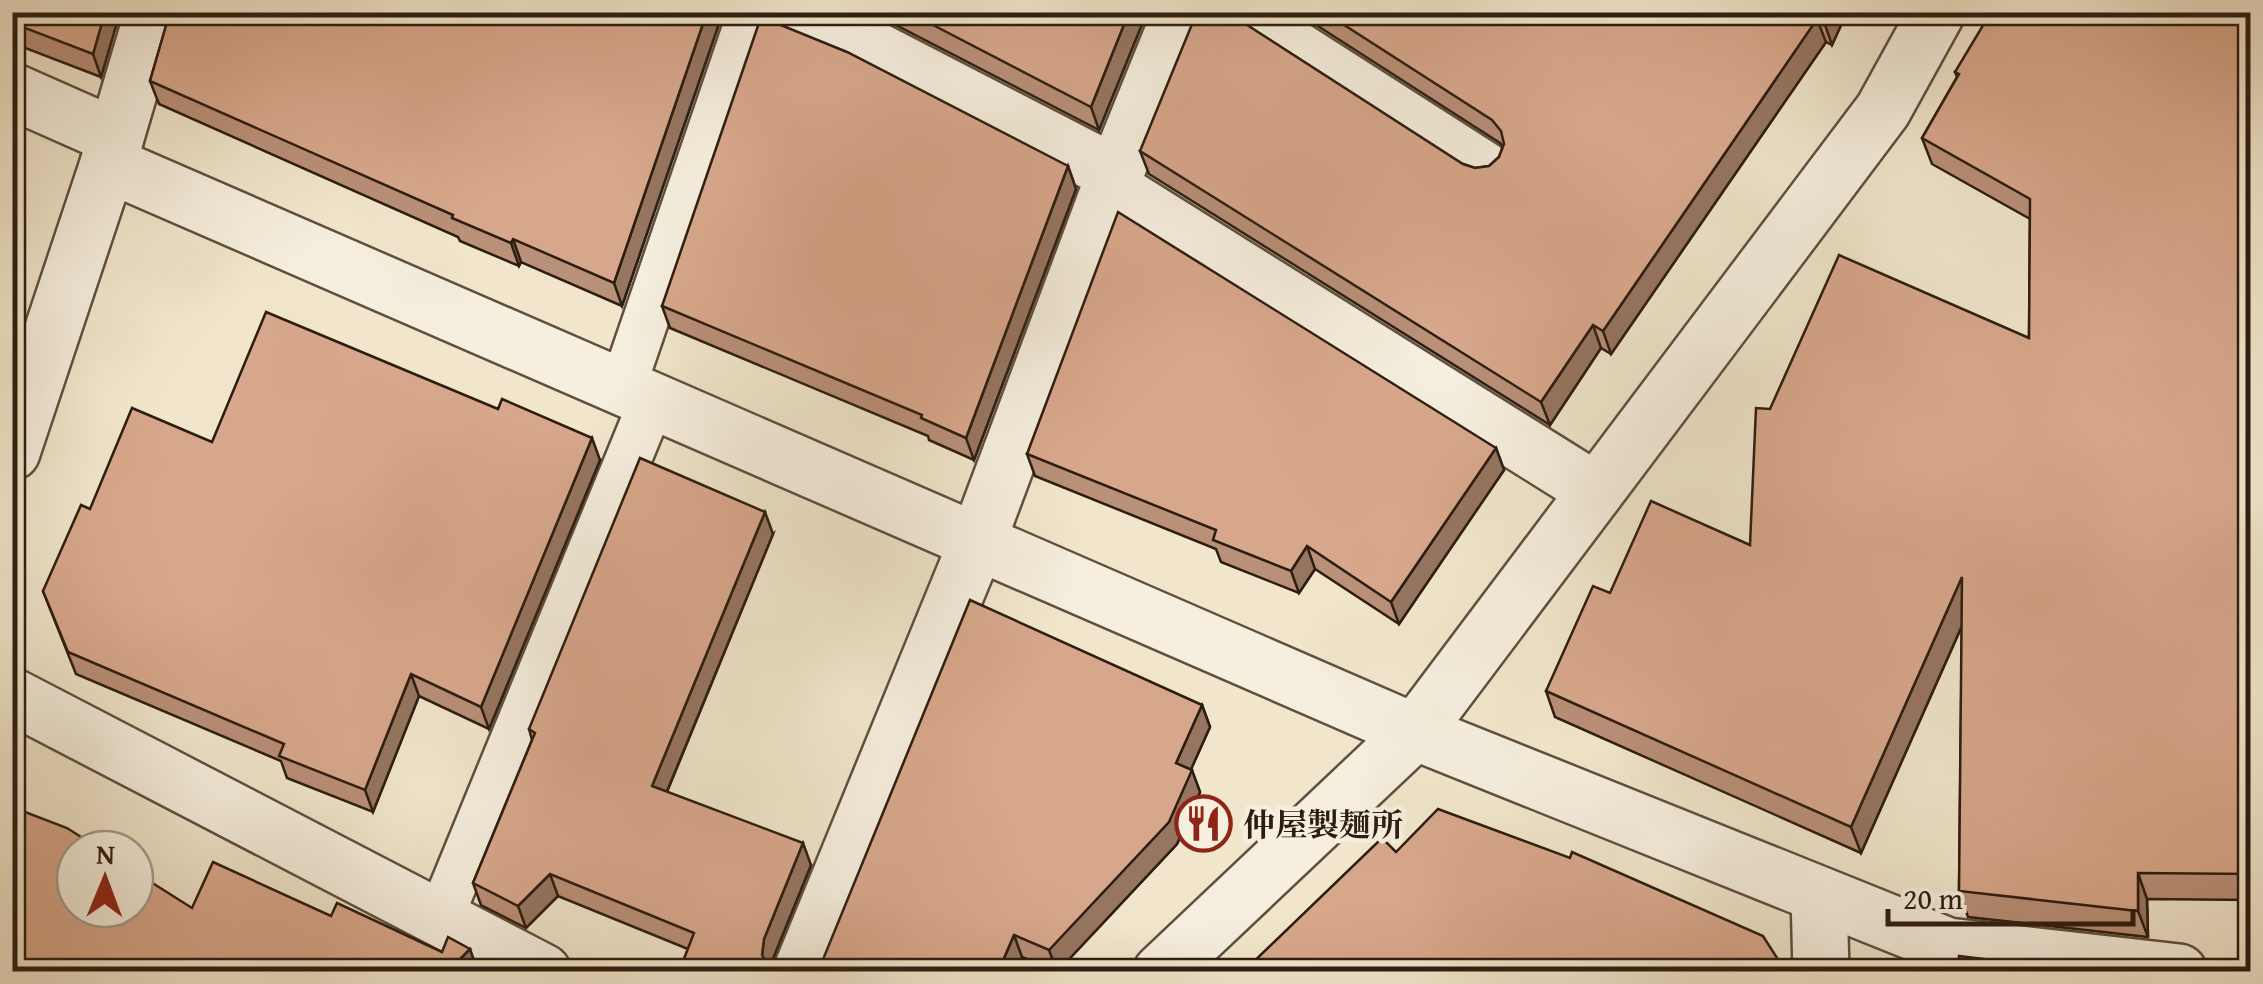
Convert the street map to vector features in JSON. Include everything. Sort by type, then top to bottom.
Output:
[{"type":"street","points":[[12,452],[112,151],[153,12]]},
{"type":"street","points":[[784,12],[868,46],[1113,180],[1596,491]]},
{"type":"street","points":[[800,972],[978,540],[1113,180],[1181,12]]},
{"type":"street","points":[[1162,972],[1414,732],[1883,110],[1938,12]]},
{"type":"street","points":[[12,91],[112,151],[638,392],[1414,732],[1948,946],[2180,972]]},
{"type":"street","points":[[12,696],[543,972]]},
{"type":"street","points":[[1819,894],[1821,972]]},
{"type":"lane","points":[[440,918],[638,392],[751,12]]},
{"type":"lane","points":[[1248,12],[1486,165]]},
{"type":"building","points":[[12,12],[105,12],[93,54],[12,23]]},
{"type":"building","points":[[170,12],[707,12],[614,283],[513,239],[511,243],[452,218],[453,215],[150,81]]},
{"type":"building","points":[[908,12],[1129,12],[1091,107]]},
{"type":"building","points":[[1197,12],[1227,12],[1463,164],[1475,168],[1489,166],[1499,157],[1504,144],[1501,131],[1492,120],[1324,12],[1828,12],[1824,22],[1817,19],[1603,331],[1593,325],[1541,402],[1140,151]]},
{"type":"building","points":[[1991,12],[2250,12],[2250,874],[2138,873],[2138,911],[1959,891],[1962,577],[1851,827],[1546,691],[1593,586],[1610,593],[1651,501],[1750,545],[1756,408],[1770,409],[1839,255],[2029,338],[2030,199],[1922,138]]},
{"type":"building","points":[[761,17],[847,52],[1068,166],[966,438],[921,418],[922,415],[662,306]]},
{"type":"building","points":[[1118,212],[1496,448],[1391,602],[1307,546],[1291,571],[1213,540],[1216,530],[1027,454]]},
{"type":"building","points":[[266,312],[498,409],[502,399],[592,438],[481,707],[411,674],[365,790],[279,756],[284,744],[68,652],[43,591],[81,505],[90,509],[132,408],[212,442]]},
{"type":"building","points":[[640,458],[765,512],[652,786],[803,843],[764,939],[762,955],[771,972],[702,972],[682,964],[694,933],[550,874],[518,906],[473,883],[535,733],[529,729]]},
{"type":"building","points":[[970,600],[1202,705],[1176,763],[1192,770],[1169,822],[1049,950],[1014,935],[998,972],[815,972],[822,962]]},
{"type":"building","points":[[12,807],[69,829],[55,829],[55,929],[155,929],[155,885],[192,908],[213,862],[331,916],[337,903],[442,952],[448,937],[470,949],[456,963],[465,972],[12,972]]},
{"type":"building","points":[[1438,809],[1570,858],[1572,852],[1763,936],[1786,972],[1243,972],[1382,838],[1396,852]]},
{"type":"building","points":[[1959,956],[2092,972],[1959,972]]},
{"type":"place","name":"仲屋製麺所","points":[[1204,824]]}]
